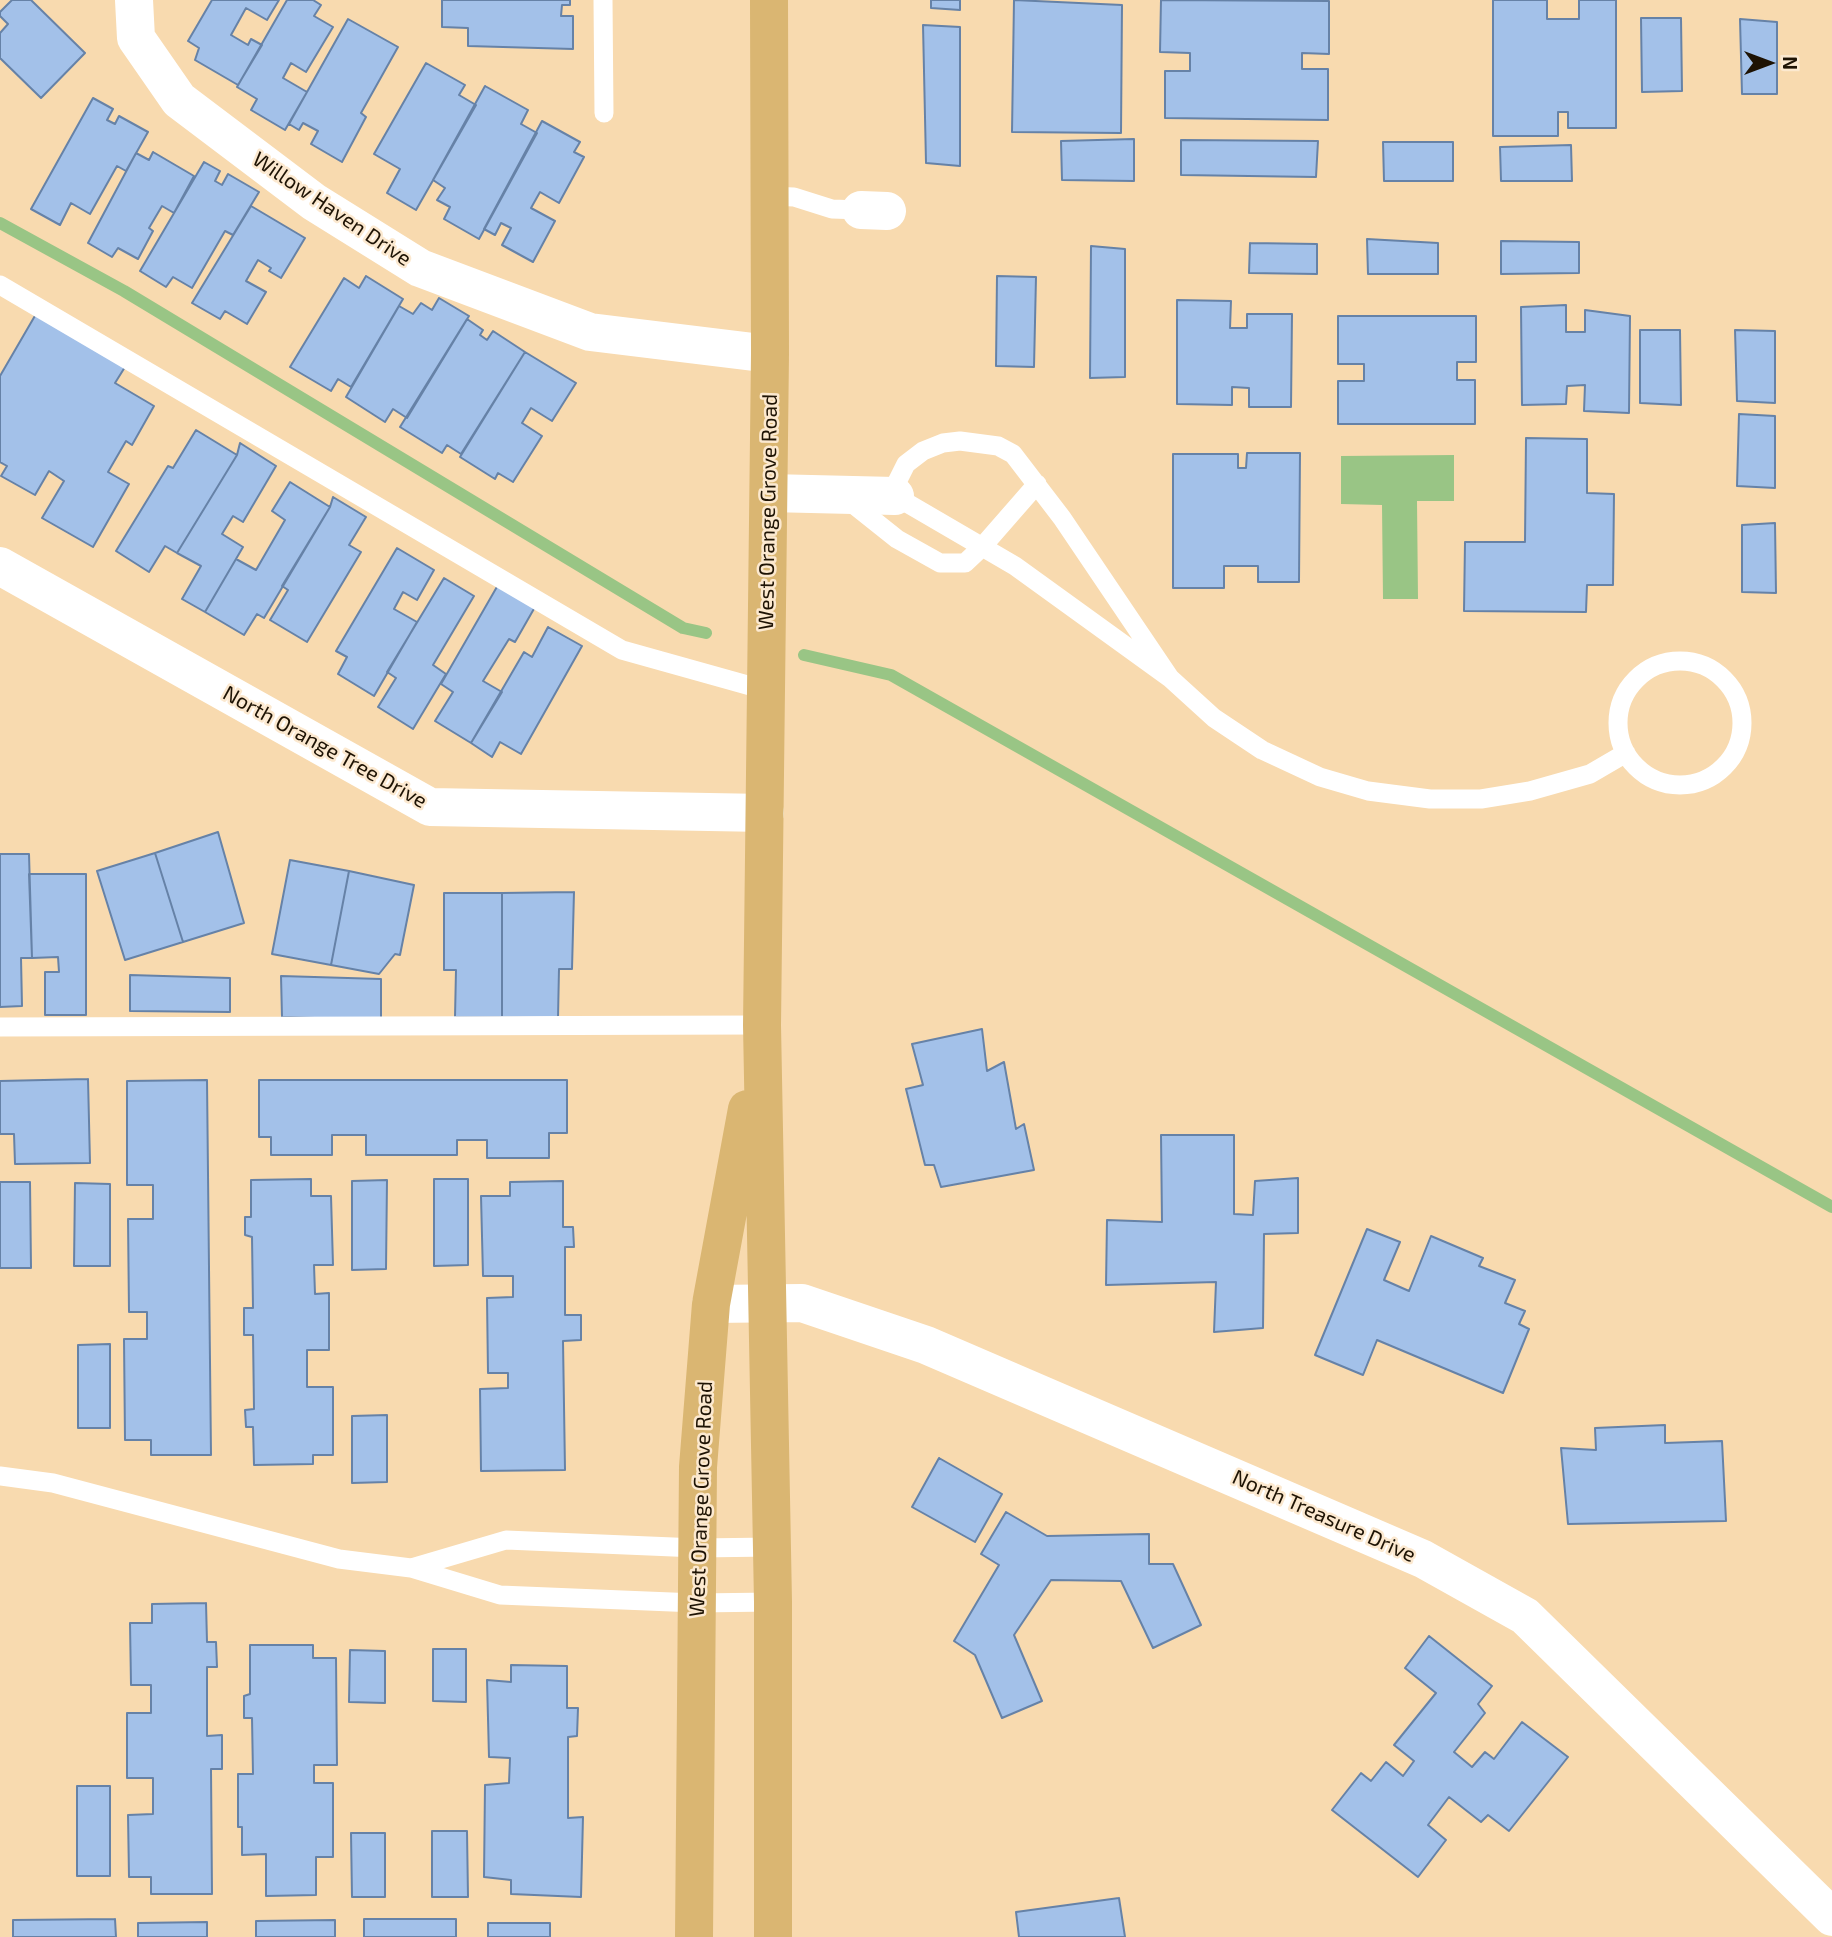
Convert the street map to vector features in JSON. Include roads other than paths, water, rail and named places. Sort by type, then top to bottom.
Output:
[{"type":"main road","name":"West Orange Grove Road","points":[[768,0],[770,354],[762,1025],[773,1602],[773,1937]]},
{"type":"main road","name":"West Orange Grove Road","points":[[694,1937],[698,1467],[711,1304],[762,1025]]},
{"type":"street","name":"Willow Haven Drive","points":[[134,0],[136,38],[179,100],[314,202],[420,268],[590,332],[770,354]]},
{"type":"street","points":[[769,494],[895,496]]},
{"type":"street","name":"North Orange Tree Drive","points":[[0,566],[430,807],[765,813]]},
{"type":"street","name":"North Treasure Drive","points":[[711,1304],[802,1303],[926,1345],[1423,1559],[1524,1616],[1832,1917]]},
{"type":"lane","points":[[603,0],[604,113]]},
{"type":"lane","points":[[769,196],[794,197],[832,209],[874,211]]},
{"type":"lane","points":[[0,285],[622,650],[765,691]]},
{"type":"lane","points":[[1170,678],[1037,484],[1013,454],[998,446],[960,441],[943,443],[923,451],[906,464],[896,484],[895,496],[1014,566],[1170,678],[1214,718],[1262,750],[1320,777],[1368,791],[1430,799],[1481,799],[1530,791],[1590,774],[1626,753]]},
{"type":"lane","points":[[841,495],[897,539],[940,563],[965,563],[1037,484]]},
{"type":"lane","points":[[1676,660],[1697,662],[1716,671],[1731,686],[1740,705],[1743,725],[1739,745],[1728,762],[1713,776],[1695,783],[1674,785],[1655,780],[1638,769],[1626,753],[1619,733],[1619,713],[1625,693],[1638,677],[1656,665],[1676,660]]},
{"type":"lane","points":[[0,1027],[762,1025]]},
{"type":"lane","points":[[0,1476],[53,1483],[339,1559],[411,1568],[500,1595],[696,1603],[773,1602]]},
{"type":"lane","points":[[411,1568],[506,1540],[697,1548],[772,1547]]},
{"type":"waterway","points":[[0,223],[124,291],[683,628],[706,633]]},
{"type":"waterway","points":[[804,655],[891,675],[1832,1207]]}]
